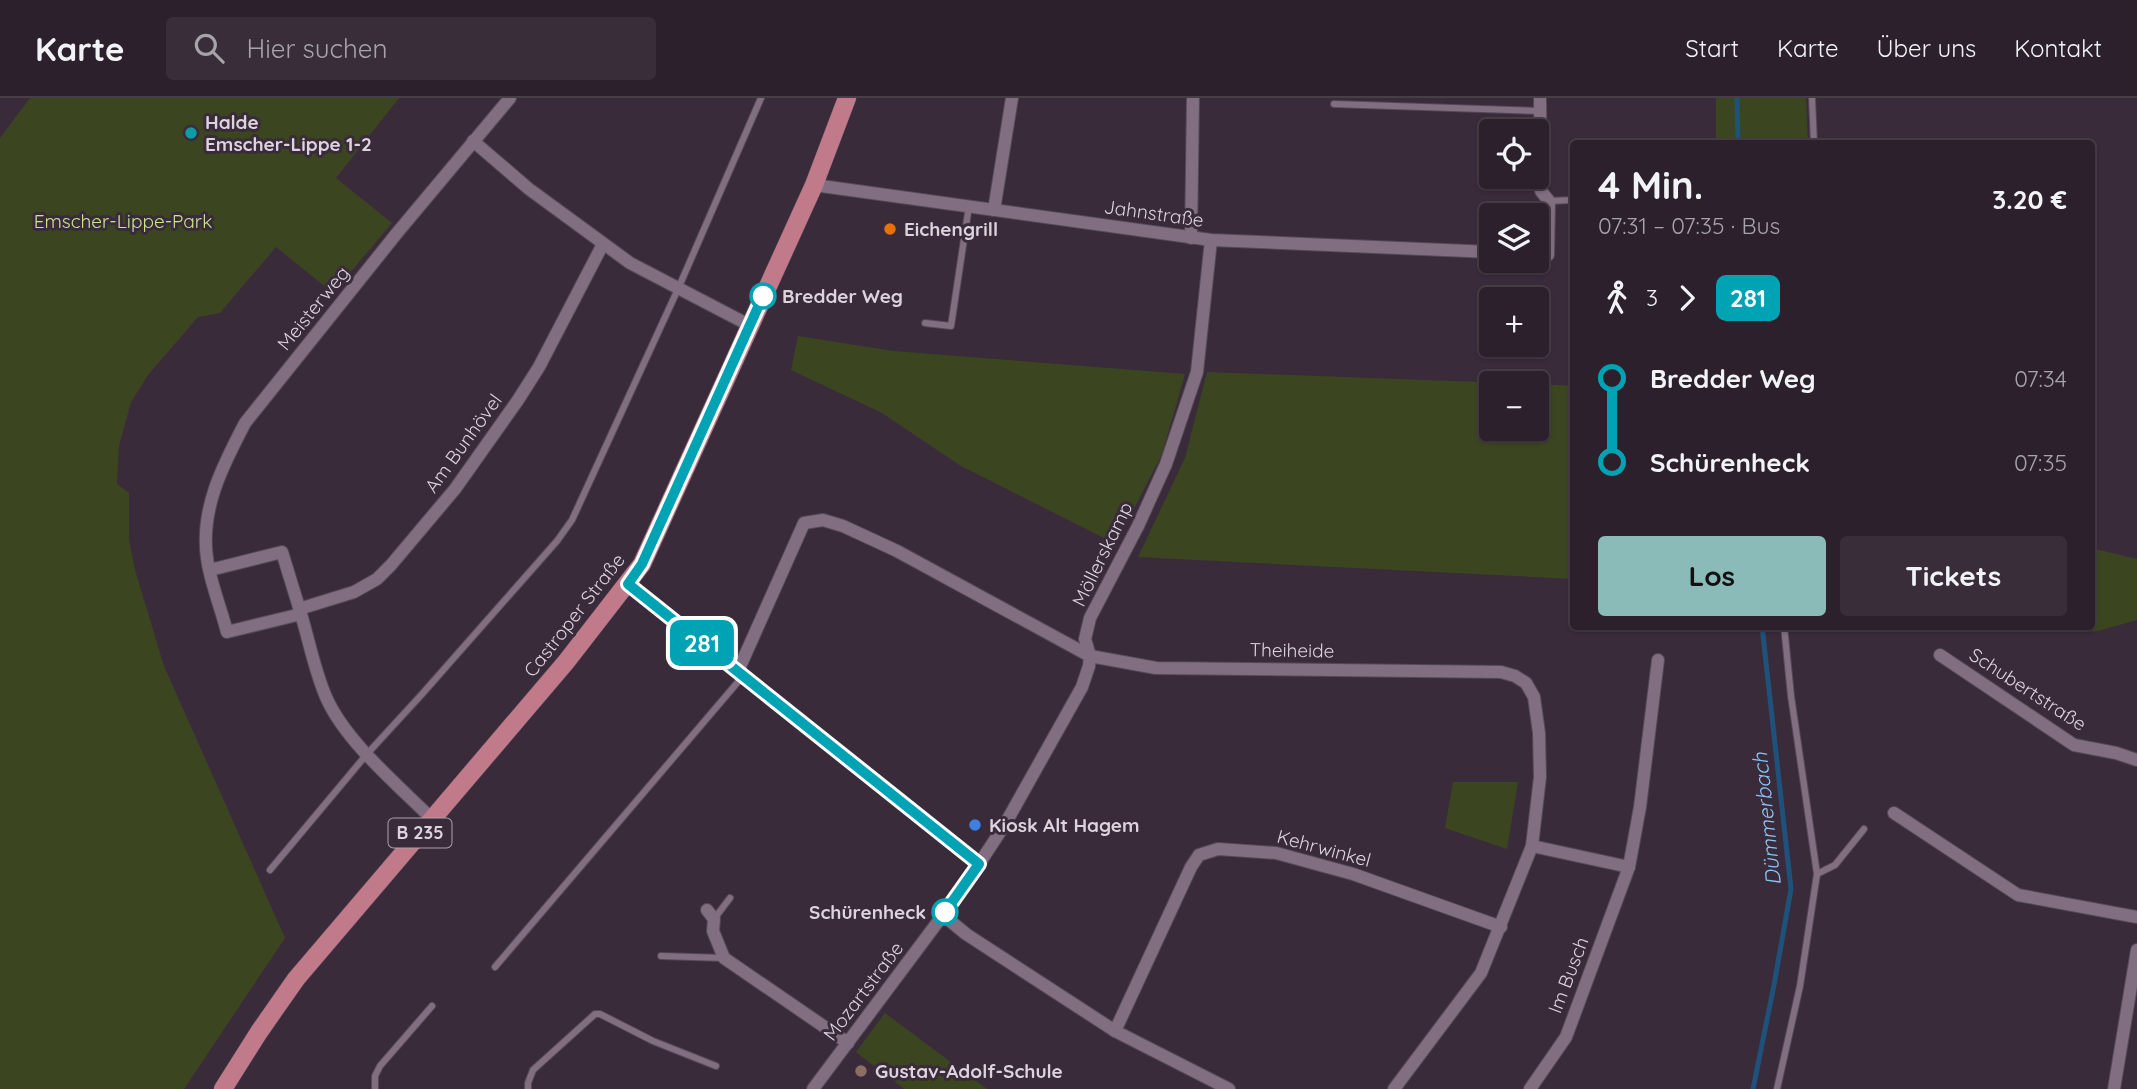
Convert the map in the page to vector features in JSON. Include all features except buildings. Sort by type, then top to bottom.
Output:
[{"type":"main road","name":"Castroper Straße","points":[[223,1089],[296,979],[566,662],[642,564],[814,185],[847,98]]},
{"type":"street","name":"Meisterweg","points":[[300,612],[227,632],[207,559],[206,525],[214,488],[246,423],[510,98]]},
{"type":"street","points":[[994,210],[1012,98]]},
{"type":"street","points":[[1191,238],[1193,98]]},
{"type":"street","points":[[1540,105],[1541,191],[1549,201]]},
{"type":"street","points":[[473,141],[529,189],[630,263],[749,325]]},
{"type":"street","name":"Jahnstraße","points":[[814,185],[1211,240],[1479,251]]},
{"type":"street","name":"Möllerskamp","points":[[979,864],[1004,826],[1082,687],[1090,656],[1085,639],[1090,618],[1138,526],[1166,464],[1197,372],[1211,240]]},
{"type":"street","name":"Am Bunhövel","points":[[300,612],[354,592],[377,579],[455,489],[539,367],[603,244]]},
{"type":"street","name":"Theiheide","points":[[740,673],[804,523],[823,520],[843,526],[897,551],[1090,656],[1156,668],[1501,672],[1516,676],[1526,683],[1534,697],[1539,733],[1540,777],[1532,846],[1481,973],[1394,1089]]},
{"type":"street","points":[[210,570],[282,552],[326,697],[342,725],[432,819]]},
{"type":"street","points":[[628,584],[979,864],[943,915],[966,934],[1115,1031],[1228,1089]]},
{"type":"street","name":"Schubertstraße","points":[[1940,655],[2074,745],[2137,760]]},
{"type":"street","name":"Im Busch","points":[[1530,1089],[1566,1037],[1629,867],[1640,807],[1658,660]]},
{"type":"street","points":[[1894,813],[2018,895],[2137,917]]},
{"type":"street","points":[[1532,846],[1629,867]]},
{"type":"street","name":"Kehrwinkel","points":[[1115,1031],[1191,867],[1199,855],[1218,849],[1276,853],[1353,874],[1501,927]]},
{"type":"street","points":[[711,914],[713,931],[724,958],[848,1043]]},
{"type":"street","name":"Mozartstraße","points":[[813,1089],[943,915]]},
{"type":"street","points":[[2115,1089],[2133,1009],[2137,950]]},
{"type":"lane","points":[[270,870],[368,754],[557,541],[572,520],[678,289],[761,98]]},
{"type":"lane","points":[[1812,98],[1814,140]]},
{"type":"lane","points":[[1334,104],[1540,105]]},
{"type":"lane","points":[[1549,201],[1570,200]]},
{"type":"lane","points":[[925,323],[951,326],[969,206]]},
{"type":"lane","points":[[1777,1089],[1800,986],[1817,874],[1791,696],[1784,630]]},
{"type":"lane","points":[[495,967],[740,673]]},
{"type":"lane","points":[[1817,874],[1835,865],[1864,829]]},
{"type":"lane","points":[[711,914],[730,898]]},
{"type":"lane","points":[[661,956],[724,958]]},
{"type":"lane","points":[[375,1089],[375,1076],[380,1066],[432,1006]]},
{"type":"lane","points":[[528,1089],[533,1070],[595,1013],[653,1041],[716,1066]]},
{"type":"green space","name":"Emscher-Lippe-Park","points":[[30,98],[399,98],[336,178],[392,223],[333,293],[276,247],[220,313],[198,317],[148,375],[131,402],[119,446],[117,484],[129,493],[129,540],[135,570],[164,666],[285,938],[184,1089],[0,1089],[0,138]]},
{"type":"green space","points":[[1716,98],[1806,98],[1808,140],[1716,140]]},
{"type":"green space","points":[[798,336],[893,351],[1185,374],[1162,454],[1116,544],[961,466],[882,413],[791,370]]},
{"type":"green space","points":[[1207,372],[1479,382],[1479,441],[1549,441],[1549,385],[1570,386],[1570,579],[1138,557],[1185,458]]},
{"type":"green space","points":[[2095,549],[2137,559],[2137,620],[2094,632],[2090,630],[2095,630]]},
{"type":"green space","points":[[1453,782],[1518,782],[1507,849],[1445,828]]},
{"type":"green space","points":[[885,1013],[987,1089],[904,1089],[856,1052]]},
{"type":"waterway","name":"Dümmerbach","points":[[1737,98],[1738,140]]},
{"type":"waterway","name":"Dümmerbach","points":[[1753,1089],[1791,889],[1762,630]]},
{"type":"bus line","name":"281","points":[[763,296],[642,564],[628,584],[979,864],[945,912]]},
{"type":"place","name":"Halde Emscher-Lippe 1-2","points":[[191,133]]},
{"type":"place","name":"Eichengrill","points":[[890,229]]},
{"type":"place","name":"Bredder Weg","points":[[763,296]]},
{"type":"place","name":"Kiosk Alt Hagem","points":[[975,825]]},
{"type":"place","name":"Schürenheck","points":[[945,912]]},
{"type":"place","name":"Gustav-Adolf-Schule","points":[[861,1071]]}]
